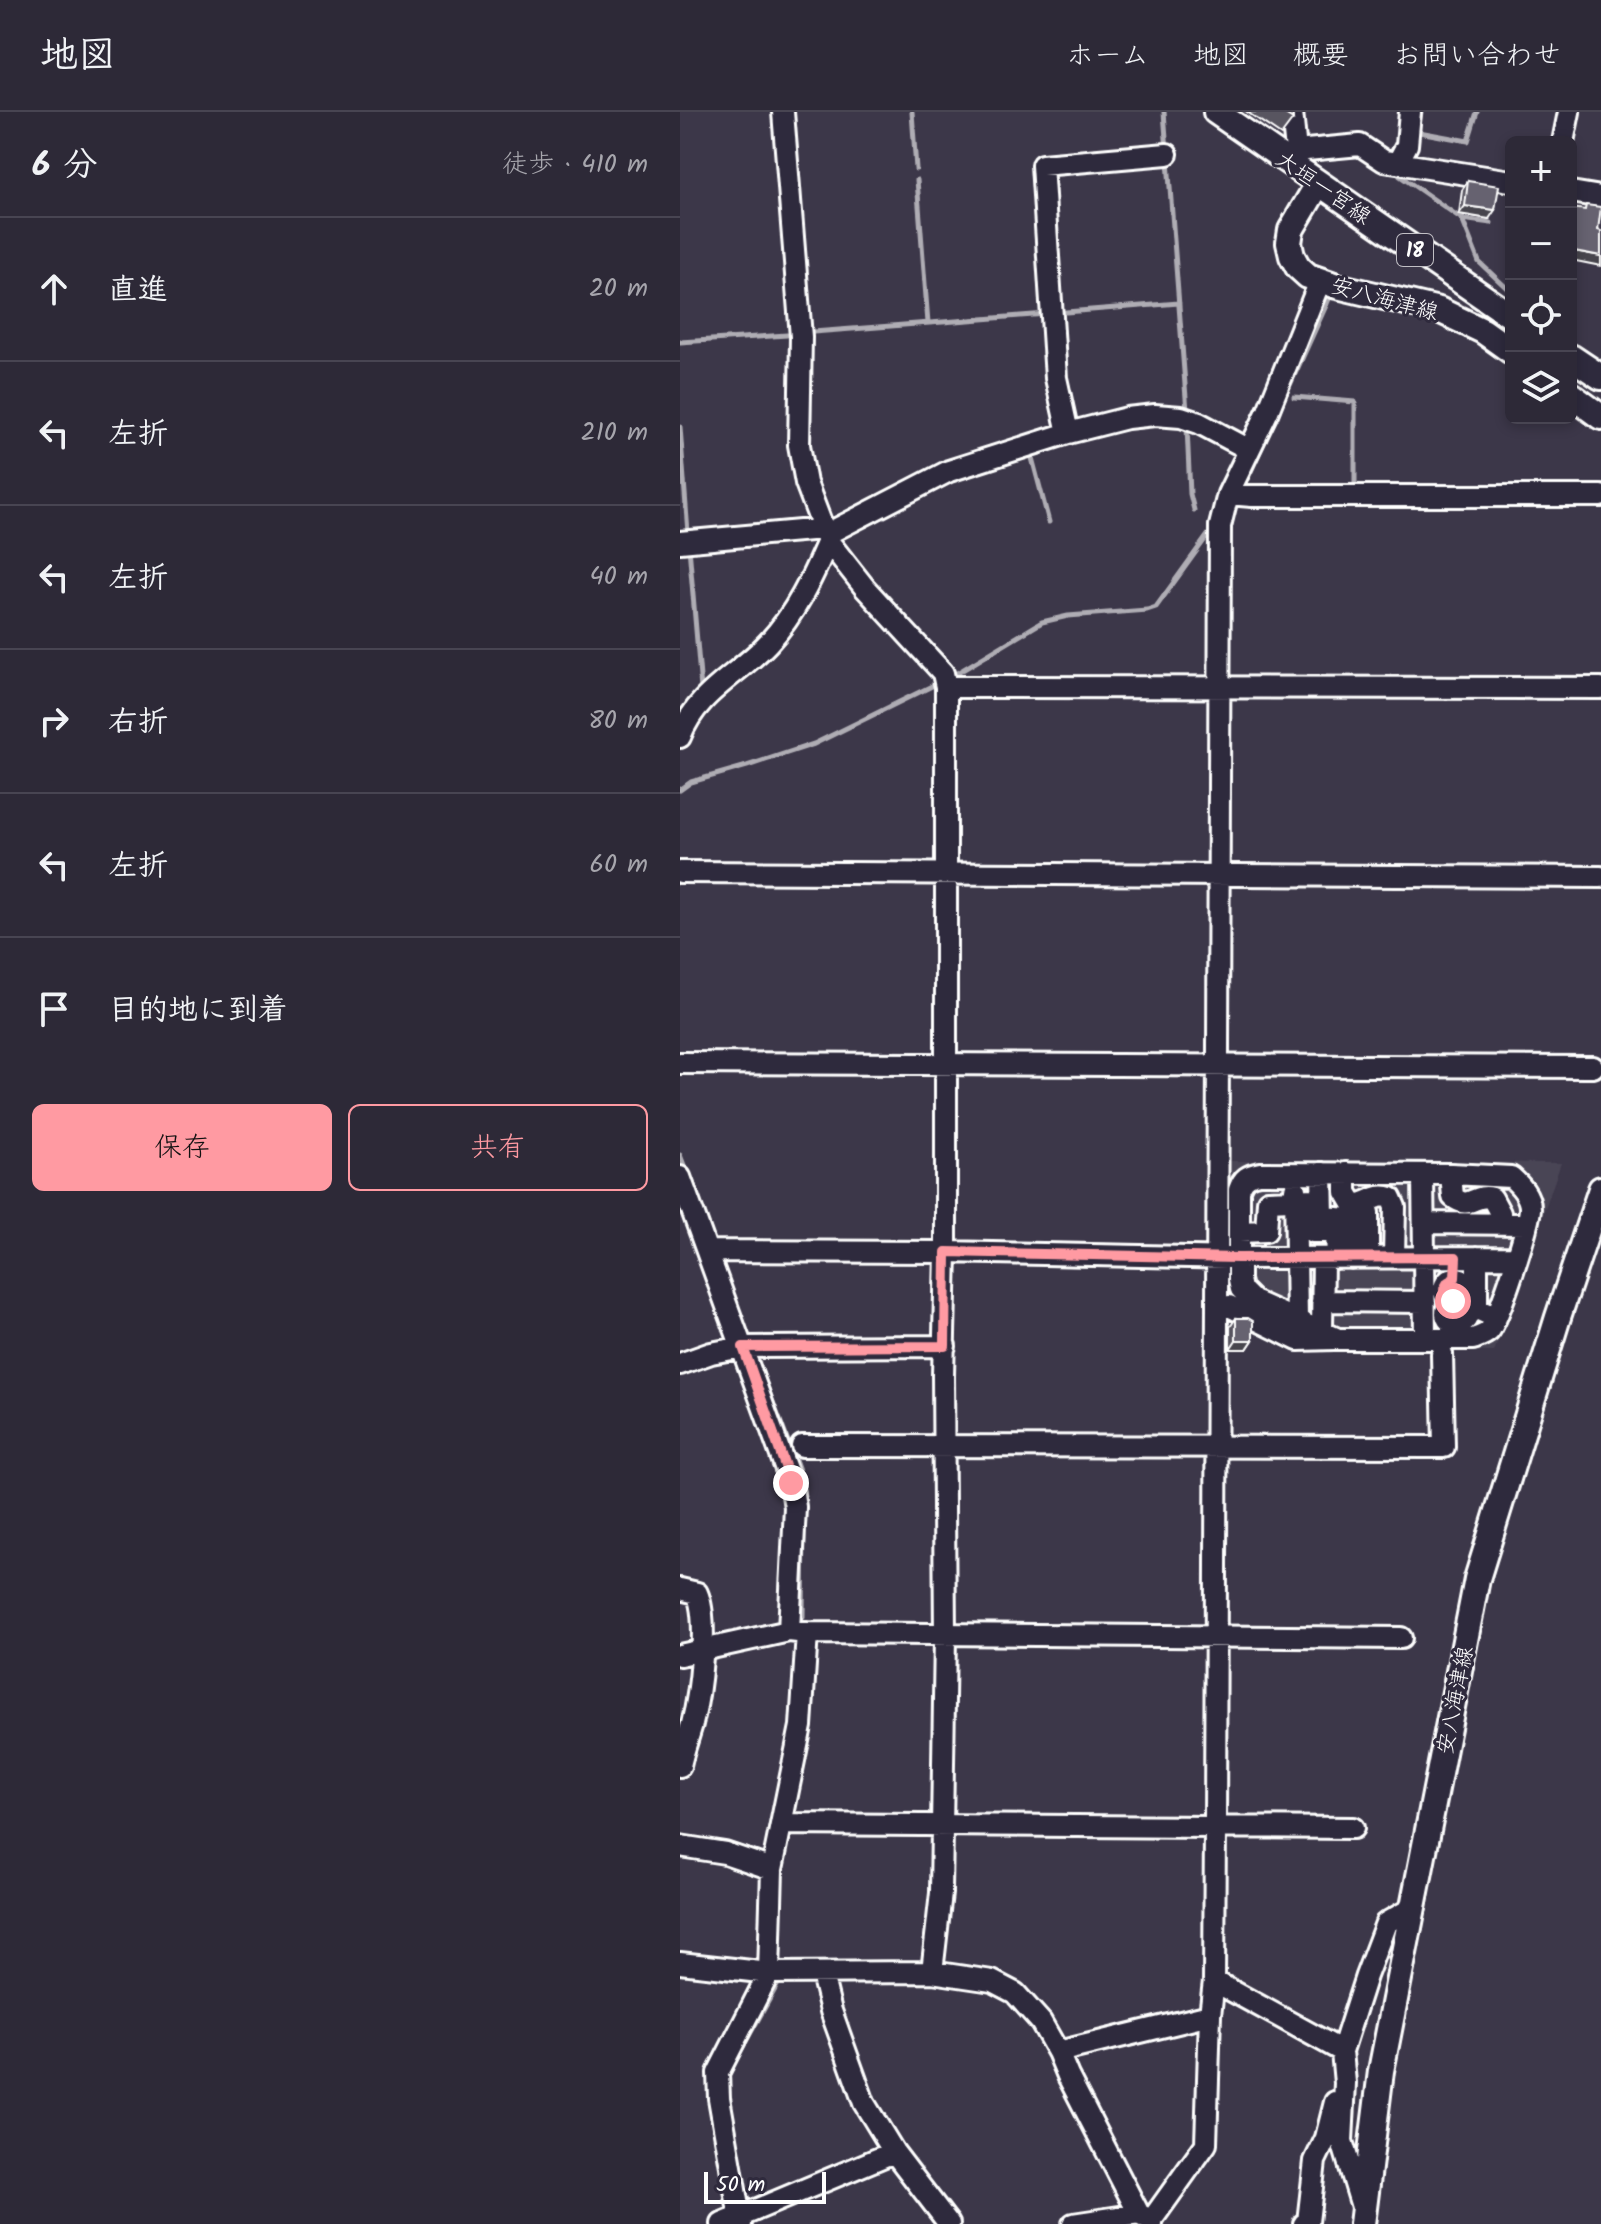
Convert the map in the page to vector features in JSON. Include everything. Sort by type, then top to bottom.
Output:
[{"type":"main road","name":"大垣一宮線","points":[[1216,112],[1293,158],[1318,184],[1505,312]]},
{"type":"main road","name":"安八海津線","points":[[1318,184],[1291,230],[1289,243],[1298,267],[1308,276],[1439,310],[1483,331],[1505,347]]},
{"type":"main road","points":[[1577,361],[1601,377]]},
{"type":"main road","points":[[1577,399],[1601,417]]},
{"type":"main road","name":"安八海津線","points":[[1363,2218],[1381,2071],[1477,1579],[1601,1189]]},
{"type":"street","points":[[783,112],[801,337],[799,445],[806,483],[825,535],[865,588],[943,673],[946,687],[945,1635],[941,1893],[932,1972]]},
{"type":"street","points":[[1292,112],[1293,158],[1360,145],[1384,161],[1505,180]]},
{"type":"street","points":[[1398,162],[1407,145],[1410,112]]},
{"type":"street","points":[[1564,136],[1569,112]]},
{"type":"street","points":[[1068,433],[1056,378],[1042,165],[1167,154]]},
{"type":"street","points":[[1577,193],[1601,197]]},
{"type":"street","points":[[1073,2224],[1147,2220],[1206,2144],[1214,1981],[1217,1446],[1228,1257],[1218,1065],[1220,526],[1228,494],[1268,411],[1320,281]]},
{"type":"street","points":[[680,542],[825,535],[949,471],[1068,433],[1127,418],[1155,415],[1181,417],[1248,449]]},
{"type":"street","points":[[1228,494],[1601,496]]},
{"type":"street","points":[[680,737],[695,707],[768,643],[800,602],[825,535]]},
{"type":"street","points":[[946,687],[1601,688]]},
{"type":"street","points":[[680,872],[1601,877]]},
{"type":"street","points":[[680,1063],[1593,1067]]},
{"type":"street","points":[[1295,1173],[1297,1321]]},
{"type":"street","points":[[1322,1173],[1323,1217],[1350,1219],[1345,1258]]},
{"type":"street","points":[[1346,1173],[1346,1192],[1353,1204],[1359,1205],[1383,1195],[1391,1198],[1395,1207],[1394,1257]]},
{"type":"street","points":[[1322,1301],[1425,1320],[1473,1339],[1488,1333],[1514,1264],[1530,1209],[1529,1198],[1511,1177],[1346,1173],[1248,1175],[1239,1190],[1239,1232],[1228,1257],[1241,1289],[1253,1301],[1330,1335]]},
{"type":"street","points":[[1423,1174],[1425,1320]]},
{"type":"street","points":[[1451,1174],[1453,1197],[1466,1203],[1481,1196],[1492,1198],[1500,1213],[1500,1223]]},
{"type":"street","points":[[680,1177],[791,1483],[795,1507],[801,1726],[772,1869],[769,1973],[718,2073],[734,2221],[894,2152]]},
{"type":"street","points":[[1239,1232],[1266,1231],[1268,1201],[1313,1199],[1312,1232],[1336,1232],[1345,1258]]},
{"type":"street","points":[[1330,1335],[1322,1301],[1345,1258],[1373,1223]]},
{"type":"street","points":[[1424,1223],[1526,1224]]},
{"type":"street","points":[[708,1251],[1297,1258],[1477,1257],[1514,1264]]},
{"type":"street","points":[[1229,1306],[1298,1340],[1425,1320],[1451,1311],[1466,1296],[1468,1289],[1465,1282],[1455,1278],[1456,1257]]},
{"type":"street","points":[[1477,1257],[1477,1309],[1496,1318]]},
{"type":"street","points":[[1477,1293],[1514,1264]]},
{"type":"street","points":[[680,1364],[711,1353],[743,1347],[945,1346]]},
{"type":"street","points":[[802,1446],[1444,1447],[1442,1354]]},
{"type":"street","points":[[680,1589],[697,1593],[702,1603],[699,1693],[680,1766]]},
{"type":"street","points":[[680,1655],[798,1632],[1401,1638]]},
{"type":"street","points":[[782,1824],[1353,1828]]},
{"type":"street","points":[[680,1846],[725,1853],[772,1869]]},
{"type":"street","points":[[1304,2224],[1308,2222],[1315,2161],[1326,2138],[1366,1976],[1386,1923],[1414,1907]]},
{"type":"street","points":[[680,1963],[769,1973],[932,1972],[992,1981],[1015,1993],[1041,2022],[1147,2220]]},
{"type":"street","points":[[822,1974],[831,2011],[864,2103],[894,2152],[949,2224]]},
{"type":"street","points":[[1214,1981],[1343,2060]]},
{"type":"street","points":[[1058,2052],[1210,2015]]},
{"type":"street","points":[[1343,2060],[1342,2141],[1363,2218]]},
{"type":"shaded area","points":[[1229,1161],[1561,1163],[1494,1352],[1295,1348],[1228,1316]]},
{"type":"building","points":[[1468,181],[1499,186],[1495,210],[1465,206]]},
{"type":"building","points":[[1586,205],[1601,207],[1598,230],[1601,231],[1601,256],[1577,252],[1577,209],[1585,210]]},
{"type":"building","points":[[1236,1318],[1253,1321],[1253,1340],[1236,1340]]},
{"type":"waterway","points":[[912,112],[916,169]]},
{"type":"waterway","points":[[1164,112],[1167,151]]},
{"type":"waterway","points":[[1415,146],[1421,112]]},
{"type":"waterway","points":[[1419,132],[1468,141],[1477,112]]},
{"type":"waterway","points":[[1168,161],[1187,411]]},
{"type":"waterway","points":[[1400,176],[1462,219],[1479,262],[1505,286]]},
{"type":"waterway","points":[[917,180],[928,323]]},
{"type":"waterway","points":[[1462,219],[1491,223]]},
{"type":"waterway","points":[[1248,478],[1329,299]]},
{"type":"waterway","points":[[1066,312],[1179,303]]},
{"type":"waterway","points":[[813,332],[1047,314]]},
{"type":"waterway","points":[[680,342],[787,335]]},
{"type":"waterway","points":[[1294,397],[1355,402],[1353,489]]},
{"type":"waterway","points":[[680,427],[688,533]]},
{"type":"waterway","points":[[1185,427],[1194,510]]},
{"type":"waterway","points":[[1031,454],[1049,522]]},
{"type":"waterway","points":[[949,678],[1042,622],[1068,616],[1156,607],[1208,535]]},
{"type":"waterway","points":[[689,547],[701,689],[698,692]]},
{"type":"waterway","points":[[748,648],[769,627]]},
{"type":"waterway","points":[[680,790],[691,782],[814,744],[940,682]]},
{"type":"waterway","points":[[680,714],[689,702]]},
{"type":"waterway","points":[[680,1155],[687,1173]]},
{"type":"waterway","points":[[755,1355],[802,1478],[804,1501]]},
{"type":"waterway","points":[[803,1617],[804,1522]]},
{"type":"waterway","points":[[734,2063],[779,1982]]},
{"type":"route","points":[[791,1483],[743,1347],[945,1346],[946,1252],[1238,1258],[1456,1257],[1455,1278],[1444,1289],[1446,1296],[1453,1301]]}]
